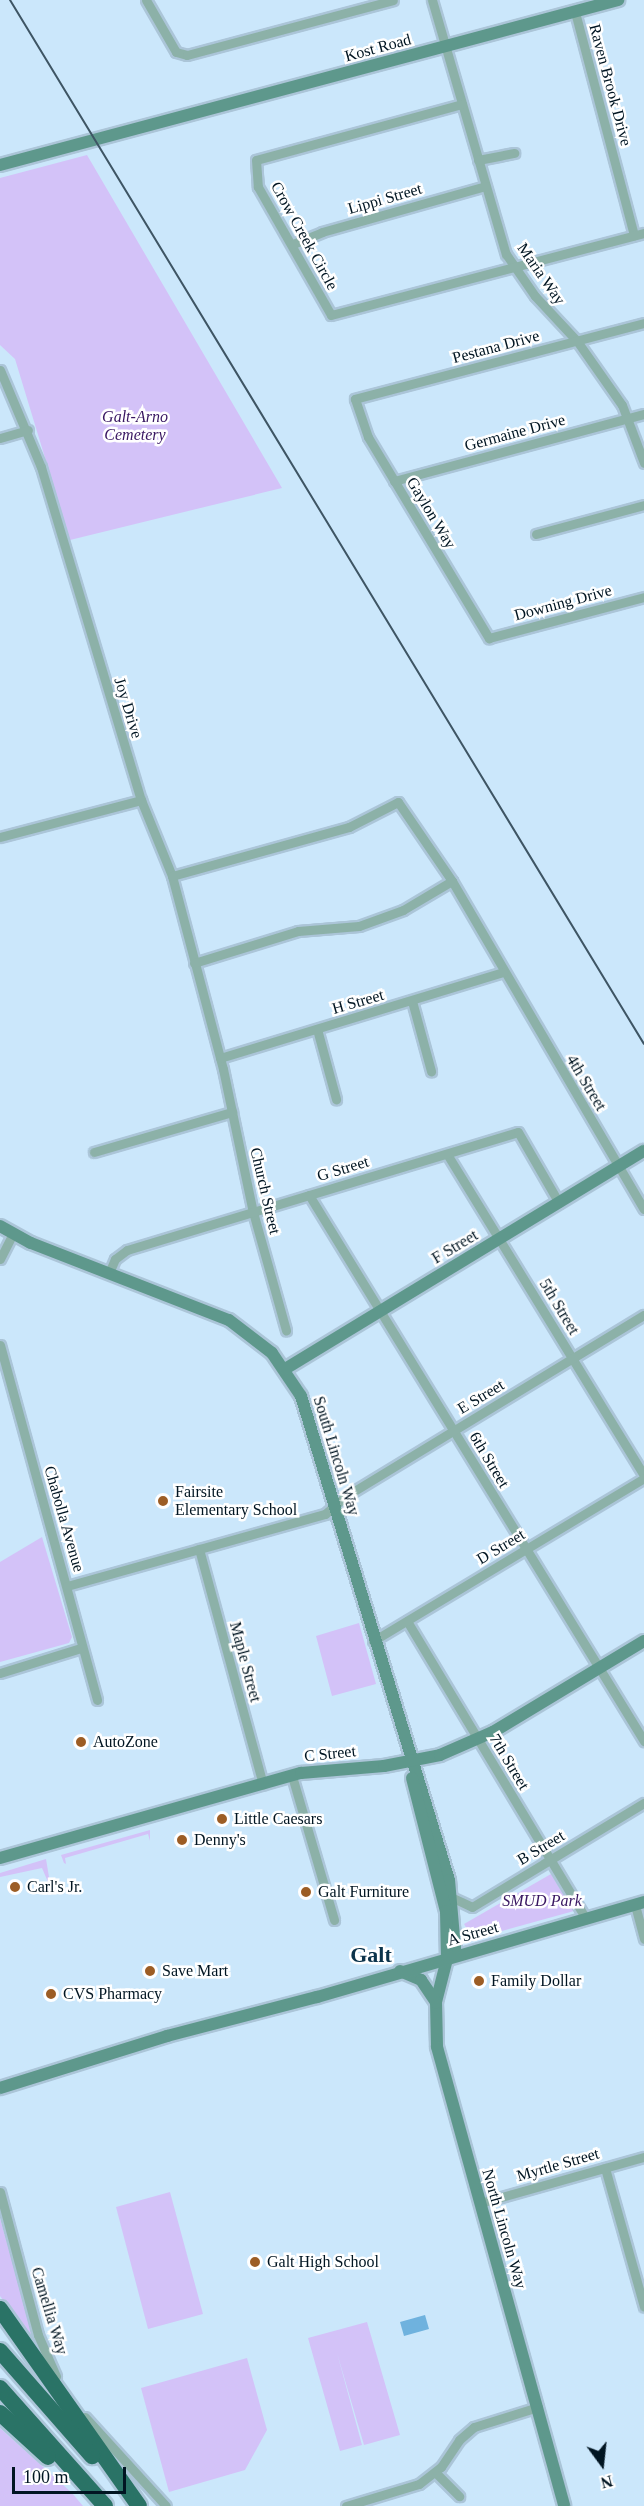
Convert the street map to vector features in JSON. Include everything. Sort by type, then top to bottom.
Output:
[{"type":"highway","points":[[0,2309],[138,2506]]},
{"type":"highway","points":[[0,2351],[138,2506]]},
{"type":"highway","points":[[0,2388],[105,2506]]},
{"type":"highway","points":[[0,2413],[99,2506]]},
{"type":"main road","name":"Kost Road","points":[[0,165],[60,151],[618,0]]},
{"type":"main road","name":"F Street","points":[[285,1369],[643,1153]]},
{"type":"main road","name":"South Lincoln Way","points":[[0,1226],[13,1234],[229,1320],[260,1341],[285,1369],[307,1412],[410,1762],[420,1819],[446,1911],[447,1959]]},
{"type":"main road","name":"C Street","points":[[0,1858],[292,1776],[410,1762],[478,1740],[644,1641]]},
{"type":"main road","name":"South Lincoln Way","points":[[410,1762],[419,1779],[453,1898],[455,1948],[447,1959]]},
{"type":"main road","name":"A Street","points":[[0,2081],[36,2074],[302,1998],[316,1997],[345,1986],[639,1904]]},
{"type":"main road","name":"North Lincoln Way","points":[[447,1959],[436,2002],[435,2033],[440,2062],[564,2506]]},
{"type":"main road","points":[[400,1971],[422,1980],[436,2002]]},
{"type":"main road","name":"A Street","points":[[0,2088],[36,2074]]},
{"type":"main road","name":"A Street","points":[[0,2095],[36,2074]]},
{"type":"street","points":[[146,0],[176,52],[187,55],[393,0]]},
{"type":"street","name":"Maria Way","points":[[432,0],[478,160],[512,265],[542,305],[577,341],[629,418],[644,464]]},
{"type":"street","name":"Raven Brook Drive","points":[[575,12],[639,234]]},
{"type":"street","name":"Crow Creek Circle","points":[[462,105],[256,160],[258,187],[293,244],[330,315],[512,265]]},
{"type":"street","points":[[478,160],[514,153]]},
{"type":"street","name":"Lippi Street","points":[[293,244],[322,232],[486,186]]},
{"type":"street","points":[[512,265],[639,234]]},
{"type":"street","name":"Pestana Drive","points":[[355,399],[644,323]]},
{"type":"street","name":"Joy Drive","points":[[0,370],[28,430],[141,800],[172,876],[220,1058]]},
{"type":"street","name":"Gaylon Way","points":[[355,399],[368,437],[489,638]]},
{"type":"street","name":"Germaine Drive","points":[[394,481],[644,414]]},
{"type":"street","points":[[0,438],[28,430]]},
{"type":"street","points":[[536,534],[644,506]]},
{"type":"street","name":"Downing Drive","points":[[489,638],[644,597]]},
{"type":"street","points":[[0,837],[141,800]]},
{"type":"street","name":"4th Street","points":[[172,876],[349,826],[398,802],[452,881],[503,972],[644,1209]]},
{"type":"street","points":[[194,963],[298,931],[359,926],[404,910],[452,881]]},
{"type":"street","name":"H Street","points":[[220,1058],[503,972]]},
{"type":"street","points":[[412,1001],[431,1071]]},
{"type":"street","points":[[317,1029],[336,1099]]},
{"type":"street","name":"Church Street","points":[[220,1058],[253,1212],[286,1329]]},
{"type":"street","points":[[94,1152],[232,1112]]},
{"type":"street","name":"G Street","points":[[109,1273],[115,1259],[127,1250],[518,1132],[559,1203]]},
{"type":"street","name":"5th Street","points":[[447,1154],[644,1477]]},
{"type":"street","name":"6th Street","points":[[309,1195],[644,1741]]},
{"type":"street","points":[[0,1259],[13,1234]]},
{"type":"street","name":"E Street","points":[[67,1586],[326,1514],[334,1506],[453,1431],[644,1315]]},
{"type":"street","name":"Chabolla Avenue","points":[[0,1345],[97,1700]]},
{"type":"street","name":"D Street","points":[[373,1641],[644,1477]]},
{"type":"street","name":"Maple Street","points":[[199,1549],[263,1784]]},
{"type":"street","name":"7th Street","points":[[407,1621],[586,1919]]},
{"type":"street","points":[[0,1674],[81,1648]]},
{"type":"street","points":[[292,1776],[334,1920]]},
{"type":"street","name":"B Street","points":[[453,1898],[472,1907],[644,1803]]},
{"type":"street","points":[[639,1904],[644,1939]]},
{"type":"street","name":"Myrtle Street","points":[[480,2203],[644,2157]]},
{"type":"street","points":[[605,2168],[644,2307]]},
{"type":"street","name":"Camellia Way","points":[[0,2192],[38,2335],[51,2367],[84,2416],[166,2506]]},
{"type":"street","points":[[346,2506],[371,2503],[409,2488],[436,2473],[474,2427],[538,2407]]},
{"type":"street","points":[[436,2473],[459,2496]]},
{"type":"green space","name":"Galt-Arno Cemetery","points":[[87,155],[282,488],[70,540],[15,359],[0,345],[0,178]]},
{"type":"green space","points":[[42,1537],[72,1637],[69,1643],[0,1662],[0,1562]]},
{"type":"green space","points":[[359,1623],[376,1684],[332,1696],[316,1636]]},
{"type":"green space","points":[[150,1830],[150,1841],[148,1834],[65,1858],[66,1864],[61,1855]]},
{"type":"green space","points":[[46,1859],[51,1889],[42,1868],[0,1877],[0,1873]]},
{"type":"green space","name":"SMUD Park","points":[[551,1874],[574,1911],[473,1939],[464,1924]]},
{"type":"green space","points":[[170,2192],[203,2314],[148,2329],[116,2207]]},
{"type":"green space","points":[[0,2218],[28,2316],[49,2365],[0,2296]]},
{"type":"green space","points":[[367,2322],[400,2435],[364,2445],[337,2353],[362,2445],[340,2451],[308,2338]]},
{"type":"green space","points":[[247,2358],[267,2430],[245,2470],[169,2492],[141,2388]]},
{"type":"green space","points":[[0,2428],[72,2493],[83,2506],[0,2506]]},
{"type":"water","points":[[425,2315],[429,2329],[404,2336],[400,2322]]},
{"type":"railway","points":[[10,0],[644,1044]]},
{"type":"place","name":"Fairsite Elementary School","points":[[163,1501]]},
{"type":"place","name":"AutoZone","points":[[81,1742]]},
{"type":"place","name":"Little Caesars","points":[[222,1819]]},
{"type":"place","name":"Denny's","points":[[182,1840]]},
{"type":"place","name":"Carl's Jr.","points":[[15,1887]]},
{"type":"place","name":"Galt Furniture","points":[[306,1892]]},
{"type":"place","name":"Save Mart","points":[[150,1971]]},
{"type":"place","name":"Family Dollar","points":[[479,1981]]},
{"type":"place","name":"CVS Pharmacy","points":[[51,1994]]},
{"type":"place","name":"Galt High School","points":[[255,2262]]},
{"type":"district","name":"Galt","points":[[371,1955]]}]
